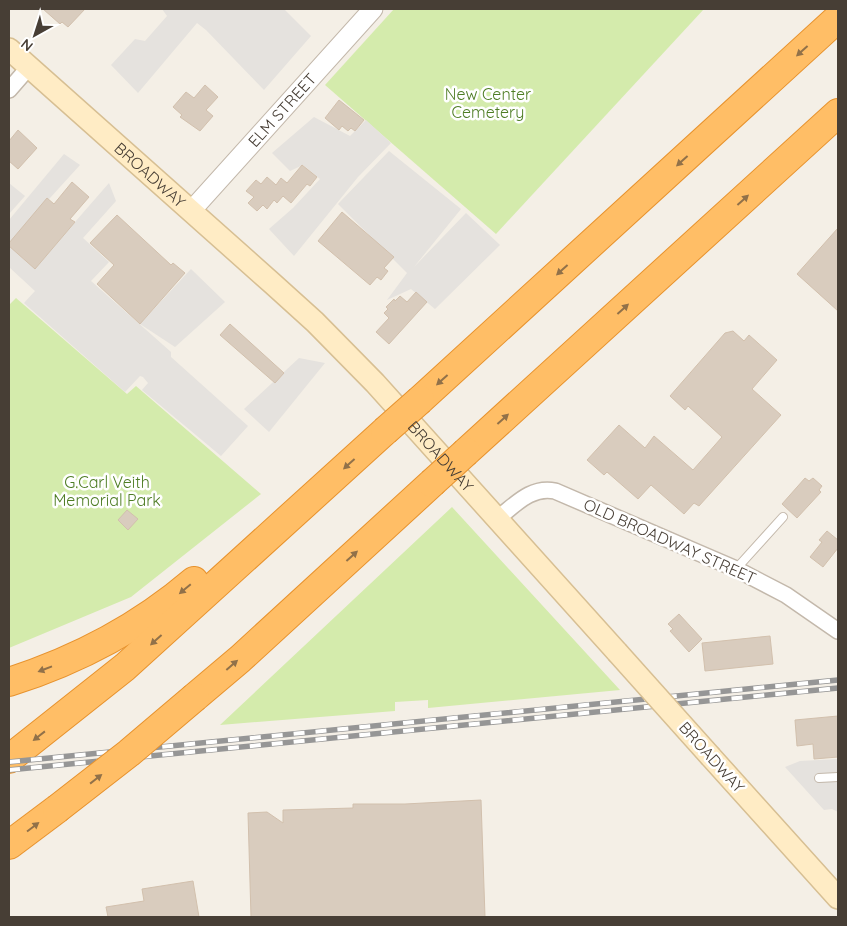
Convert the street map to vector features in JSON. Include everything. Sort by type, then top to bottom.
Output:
[{"type":"highway","points":[[9,759],[143,651],[838,18]]},
{"type":"highway","points":[[9,845],[129,753],[240,659],[838,112]]},
{"type":"highway","points":[[9,682],[63,662],[106,642],[155,613],[212,567],[257,548]]},
{"type":"main road","name":"BROADWAY","points":[[9,49],[274,284],[342,349],[498,518],[838,898]]},
{"type":"street","name":"ELM STREET","points":[[191,211],[373,9]]},
{"type":"street","points":[[9,90],[30,67]]},
{"type":"street","name":"OLD BROADWAY STREET","points":[[498,518],[530,494],[548,490],[564,495],[736,569],[786,595],[838,631]]},
{"type":"lane","points":[[736,569],[784,517]]},
{"type":"lane","points":[[819,778],[838,777]]},
{"type":"green space","name":"New Center Cemetery","points":[[394,9],[704,9],[496,234],[325,85]]},
{"type":"green space","name":"G.Carl Veith Memorial Park","points":[[16,298],[127,394],[136,386],[261,494],[131,597],[9,648],[9,305]]},
{"type":"green space","points":[[452,507],[620,690],[428,708],[428,700],[395,702],[395,711],[220,725]]},
{"type":"shaded area","points":[[162,9],[284,9],[311,36],[264,90],[197,23],[138,93],[111,65],[135,39],[145,41],[167,16]]},
{"type":"shaded area","points":[[314,117],[350,136],[366,120],[391,143],[358,177],[294,256],[269,229],[293,208],[320,179],[303,165],[290,171],[272,153]]},
{"type":"shaded area","points":[[389,151],[461,209],[414,267],[466,213],[500,245],[435,309],[411,289],[387,300],[407,273],[338,204]]},
{"type":"shaded area","points":[[64,154],[80,165],[9,243],[9,220]]},
{"type":"shaded area","points":[[9,183],[25,196],[9,214]]},
{"type":"shaded area","points":[[109,183],[116,201],[83,238],[109,262],[91,281],[171,352],[171,357],[248,426],[221,456],[142,390],[148,383],[143,377],[140,376],[125,392],[24,303],[35,291],[9,267],[9,246],[35,268]]},
{"type":"shaded area","points":[[191,269],[225,302],[175,347],[140,324]]},
{"type":"shaded area","points":[[299,358],[325,363],[269,432],[244,409]]},
{"type":"shaded area","points":[[838,759],[838,812],[832,809],[824,810],[785,767],[800,761]]},
{"type":"building","points":[[43,9],[85,9],[68,27],[62,22],[60,24]]},
{"type":"building","points":[[205,85],[218,97],[206,110],[213,116],[200,131],[180,117],[182,115],[173,107],[186,92],[194,98]]},
{"type":"building","points":[[339,100],[364,120],[355,131],[351,128],[348,131],[342,126],[339,130],[325,118]]},
{"type":"building","points":[[18,130],[37,148],[18,169],[9,161],[9,141]]},
{"type":"building","points":[[302,165],[317,177],[310,186],[307,184],[291,203],[283,196],[277,203],[274,200],[267,209],[263,205],[257,211],[248,203],[254,197],[246,191],[256,180],[261,184],[267,177],[276,185],[281,178],[287,183]]},
{"type":"building","points":[[72,182],[89,197],[70,219],[75,222],[35,269],[9,246],[9,243],[47,198],[54,204]]},
{"type":"building","points":[[342,212],[394,257],[384,268],[388,271],[381,280],[377,277],[370,285],[318,241]]},
{"type":"building","points":[[117,215],[171,265],[173,263],[185,273],[140,324],[97,284],[114,265],[90,243]]},
{"type":"building","points":[[838,228],[838,311],[797,274]]},
{"type":"building","points":[[416,292],[427,302],[389,344],[376,332],[389,318],[384,313],[388,309],[386,307],[400,296],[407,302]]},
{"type":"building","points":[[230,324],[284,373],[275,383],[220,335]]},
{"type":"building","points":[[733,331],[744,341],[749,335],[777,360],[752,389],[781,415],[699,506],[694,503],[684,514],[651,485],[638,499],[607,472],[604,475],[587,460],[619,425],[645,448],[654,436],[693,470],[722,437],[688,406],[685,410],[670,396],[725,333]]},
{"type":"building","points":[[805,478],[809,481],[813,478],[822,486],[819,490],[821,492],[797,518],[782,504]]},
{"type":"building","points":[[127,510],[138,519],[128,530],[118,520]]},
{"type":"building","points":[[827,531],[838,540],[838,548],[823,567],[810,557],[822,542],[819,540]]},
{"type":"building","points":[[679,614],[702,639],[689,652],[670,631],[673,629],[668,624]]},
{"type":"building","points":[[770,636],[773,664],[705,671],[702,643]]},
{"type":"building","points":[[838,716],[838,757],[814,759],[813,744],[797,746],[795,720]]},
{"type":"building","points":[[481,800],[485,917],[251,917],[248,813],[267,812],[283,823],[283,810],[353,808],[353,804],[405,804]]},
{"type":"building","points":[[193,881],[199,917],[108,917],[106,907],[144,901],[142,889]]},
{"type":"railway","points":[[9,762],[838,680]]},
{"type":"railway","points":[[9,770],[838,688]]}]
